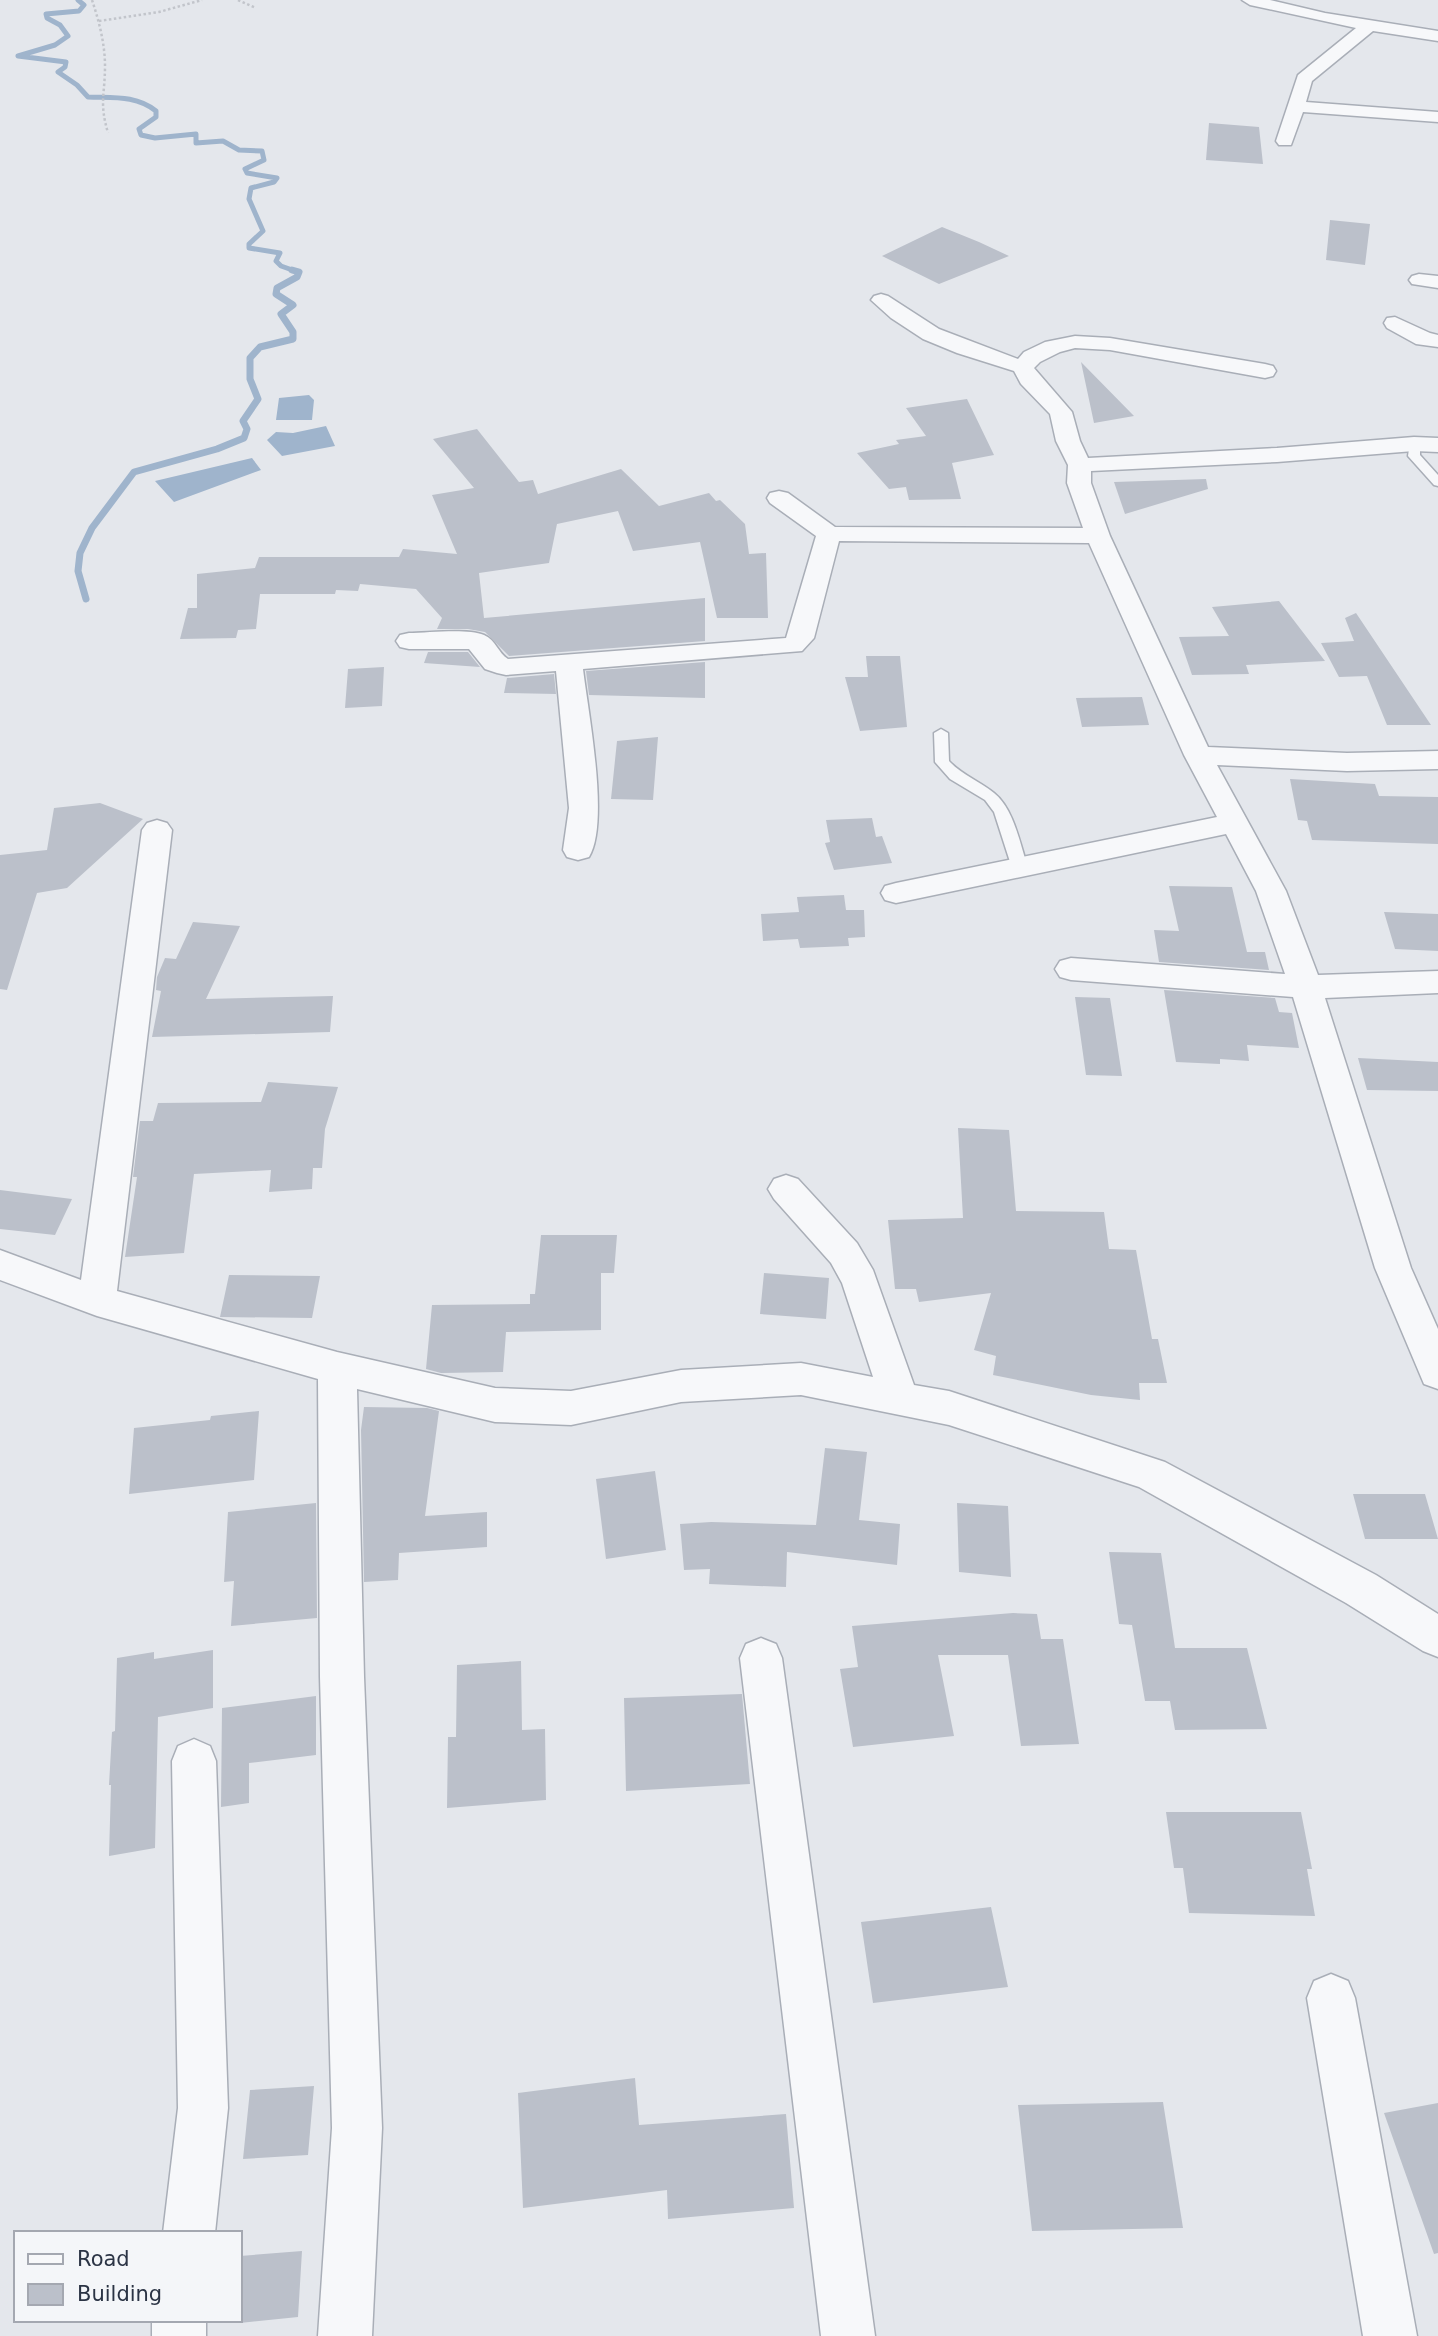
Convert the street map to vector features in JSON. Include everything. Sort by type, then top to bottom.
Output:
[{"type":"street","points":[[1250,0],[1325,18],[1438,36]]},
{"type":"street","points":[[1325,18],[1338,0]]},
{"type":"street","points":[[1285,141],[1304,79],[1370,25]]},
{"type":"street","points":[[1294,106],[1438,117]]},
{"type":"street","points":[[881,300],[909,323],[951,345],[1022,367],[1029,379],[1062,412],[1068,441],[1080,465],[1079,483],[1098,536],[1198,755],[1271,891],[1306,987],[1393,1268],[1438,1373]]},
{"type":"street","points":[[1395,323],[1424,338],[1438,341]]},
{"type":"street","points":[[1022,367],[1032,357],[1053,347],[1075,342],[1110,344],[1265,371]]},
{"type":"street","points":[[1080,465],[1277,455],[1414,444],[1438,445]]},
{"type":"street","points":[[779,498],[829,534],[1098,536]]},
{"type":"street","points":[[409,641],[475,641],[484,647],[494,663],[506,667],[793,645],[801,638],[829,534]]},
{"type":"street","points":[[569,663],[584,808],[578,850]]},
{"type":"street","points":[[1198,755],[1347,762],[1438,760]]},
{"type":"street","points":[[896,893],[1233,823]]},
{"type":"street","points":[[97,1301],[157,830]]},
{"type":"street","points":[[1071,969],[1306,987],[1438,982]]},
{"type":"street","points":[[786,1189],[844,1253],[860,1281],[899,1398]]},
{"type":"street","points":[[0,1265],[97,1301],[337,1368],[495,1405],[571,1408],[681,1386],[801,1379],[949,1408],[1151,1474],[1361,1590],[1438,1637]]},
{"type":"street","points":[[337,1368],[342,1677],[357,2128],[345,2336]]},
{"type":"street","points":[[761,1658],[848,2336]]},
{"type":"street","points":[[189,2231],[203,2108],[194,1761]]},
{"type":"street","points":[[1331,1998],[1390,2336]]},
{"type":"lane","points":[[1414,444],[1414,456],[1438,482]]},
{"type":"lane","points":[[942,733],[942,762],[955,776],[990,797],[1001,811],[1020,868]]},
{"type":"path","points":[[92,0],[99,20],[105,66],[101,109],[108,133]]},
{"type":"path","points":[[99,20],[159,12],[202,0]]},
{"type":"path","points":[[238,0],[256,8]]},
{"type":"water","points":[[309,395],[314,400],[312,420],[276,420],[279,398]]},
{"type":"water","points":[[326,426],[335,446],[282,456],[267,440],[276,432],[293,433]]},
{"type":"water","points":[[252,458],[261,470],[174,502],[155,481]]},
{"type":"building","points":[[1209,123],[1259,127],[1263,164],[1206,160]]},
{"type":"building","points":[[1330,220],[1370,224],[1365,265],[1326,260]]},
{"type":"building","points":[[942,227],[1009,256],[939,284],[882,256]]},
{"type":"building","points":[[1081,362],[1134,416],[1094,423]]},
{"type":"building","points":[[967,399],[994,455],[952,463],[961,499],[909,500],[906,487],[889,489],[857,453],[899,444],[896,440],[926,436],[906,408]]},
{"type":"building","points":[[477,429],[519,482],[533,480],[538,494],[621,469],[659,506],[709,493],[716,501],[720,500],[745,524],[749,554],[766,553],[768,618],[717,618],[700,542],[633,551],[618,511],[557,524],[549,563],[479,573],[484,618],[705,598],[705,641],[509,656],[485,632],[437,629],[442,618],[416,589],[360,584],[358,591],[336,590],[335,594],[260,594],[256,629],[238,630],[236,638],[180,639],[188,608],[197,608],[197,574],[255,568],[259,557],[399,557],[403,549],[457,554],[432,495],[474,488],[433,439]]},
{"type":"building","points":[[1206,479],[1208,489],[1125,514],[1114,482]]},
{"type":"building","points":[[1279,601],[1325,661],[1246,665],[1249,674],[1192,675],[1179,637],[1229,636],[1212,607]]},
{"type":"building","points":[[1356,613],[1431,725],[1387,725],[1367,676],[1339,677],[1321,643],[1354,641],[1345,618]]},
{"type":"building","points":[[428,652],[468,652],[480,667],[424,663]]},
{"type":"building","points":[[866,656],[900,656],[907,727],[860,731],[845,677],[868,677]]},
{"type":"building","points":[[705,662],[705,698],[589,695],[586,671]]},
{"type":"building","points":[[384,667],[382,706],[345,708],[348,669]]},
{"type":"building","points":[[554,674],[556,694],[504,693],[507,678]]},
{"type":"building","points":[[1142,697],[1149,725],[1082,727],[1076,698]]},
{"type":"building","points":[[658,737],[653,800],[611,799],[617,741]]},
{"type":"building","points":[[1290,779],[1375,784],[1379,796],[1438,797],[1438,844],[1312,840],[1307,821],[1298,820]]},
{"type":"building","points":[[100,803],[143,819],[67,888],[37,893],[7,990],[0,989],[0,855],[47,850],[54,808]]},
{"type":"building","points":[[872,818],[876,837],[882,836],[892,863],[834,870],[825,843],[830,842],[826,820]]},
{"type":"building","points":[[1169,886],[1232,887],[1247,952],[1265,952],[1269,970],[1159,962],[1154,930],[1179,931]]},
{"type":"building","points":[[844,895],[846,910],[864,910],[865,937],[848,938],[849,946],[800,948],[798,939],[763,941],[761,914],[799,912],[797,897]]},
{"type":"building","points":[[1384,912],[1438,914],[1438,951],[1395,949]]},
{"type":"building","points":[[193,922],[240,926],[206,999],[333,996],[330,1032],[152,1037],[161,991],[156,990],[157,977],[165,958],[176,959]]},
{"type":"building","points":[[1164,990],[1275,998],[1279,1012],[1292,1013],[1299,1048],[1247,1045],[1249,1061],[1220,1059],[1220,1064],[1176,1062]]},
{"type":"building","points":[[1075,997],[1110,998],[1122,1076],[1086,1075]]},
{"type":"building","points":[[1358,1058],[1438,1062],[1438,1091],[1367,1090]]},
{"type":"building","points":[[268,1082],[338,1087],[325,1129],[322,1168],[313,1168],[312,1189],[269,1192],[271,1170],[194,1174],[184,1253],[125,1257],[137,1177],[133,1177],[140,1121],[153,1121],[158,1103],[261,1102]]},
{"type":"building","points":[[958,1128],[1009,1130],[1016,1211],[1104,1212],[1109,1249],[1136,1250],[1152,1339],[1158,1339],[1167,1383],[1139,1383],[1140,1400],[1091,1395],[993,1375],[996,1356],[974,1350],[991,1293],[919,1302],[916,1289],[895,1289],[888,1220],[963,1218]]},
{"type":"building","points":[[0,1190],[72,1199],[55,1235],[0,1229]]},
{"type":"building","points":[[541,1235],[617,1235],[614,1273],[601,1273],[601,1330],[506,1332],[503,1372],[441,1373],[426,1369],[432,1305],[530,1304],[530,1294],[535,1294]]},
{"type":"building","points":[[764,1273],[829,1278],[826,1319],[760,1314]]},
{"type":"building","points":[[229,1275],[320,1276],[312,1318],[220,1317]]},
{"type":"building","points":[[364,1407],[427,1408],[439,1411],[425,1516],[487,1512],[487,1547],[399,1553],[398,1580],[364,1582],[361,1430]]},
{"type":"building","points":[[259,1411],[254,1480],[129,1494],[134,1428],[210,1420],[211,1416]]},
{"type":"building","points":[[825,1448],[867,1452],[859,1520],[900,1524],[897,1565],[787,1552],[786,1587],[709,1584],[710,1569],[684,1570],[680,1524],[711,1522],[816,1525]]},
{"type":"building","points":[[655,1471],[666,1550],[606,1559],[596,1479]]},
{"type":"building","points":[[1353,1494],[1425,1494],[1438,1539],[1365,1539]]},
{"type":"building","points":[[316,1503],[317,1618],[231,1626],[234,1581],[224,1582],[228,1512]]},
{"type":"building","points":[[957,1503],[1008,1506],[1011,1577],[959,1572]]},
{"type":"building","points":[[1109,1552],[1161,1553],[1175,1648],[1247,1648],[1267,1729],[1175,1730],[1170,1701],[1145,1701],[1132,1625],[1119,1624]]},
{"type":"building","points":[[1013,1613],[1037,1614],[1041,1639],[1063,1639],[1079,1744],[1021,1746],[1008,1655],[938,1655],[954,1736],[853,1747],[840,1669],[858,1667],[852,1626]]},
{"type":"building","points":[[213,1650],[213,1708],[158,1717],[155,1848],[109,1856],[109,1785],[112,1732],[115,1731],[117,1658],[154,1652],[154,1659]]},
{"type":"building","points":[[521,1661],[522,1730],[545,1729],[546,1800],[447,1808],[448,1737],[456,1737],[457,1665]]},
{"type":"building","points":[[742,1694],[750,1784],[626,1791],[624,1698]]},
{"type":"building","points":[[316,1696],[316,1755],[249,1763],[249,1803],[221,1807],[222,1708]]},
{"type":"building","points":[[1166,1812],[1301,1812],[1312,1869],[1307,1869],[1315,1916],[1189,1913],[1183,1868],[1174,1868]]},
{"type":"building","points":[[991,1907],[1008,1987],[873,2003],[861,1922]]},
{"type":"building","points":[[635,2078],[639,2125],[786,2114],[794,2208],[668,2219],[667,2190],[523,2208],[518,2093]]},
{"type":"building","points":[[314,2086],[308,2155],[243,2159],[250,2090]]},
{"type":"building","points":[[1163,2102],[1183,2228],[1032,2231],[1018,2105]]},
{"type":"building","points":[[1438,2103],[1438,2253],[1434,2254],[1384,2113]]},
{"type":"building","points":[[302,2251],[298,2317],[240,2323],[242,2256]]},
{"type":"waterway","points":[[78,0],[84,5],[79,11],[46,14],[47,18],[60,25],[68,36],[55,45],[18,56],[66,62],[65,67],[58,72],[77,85],[88,97],[124,98],[140,102],[156,111],[156,117],[139,129],[141,135],[155,138],[196,134],[196,143],[223,141],[239,150],[262,151],[264,160],[245,169],[247,173],[277,178],[274,182],[251,188],[249,199],[263,231],[249,244],[249,248],[280,253],[276,261],[294,270]]},
{"type":"waterway","points":[[86,599],[78,571],[80,553],[92,528],[134,472],[217,449],[244,438],[247,429],[243,421],[258,399],[250,379],[250,358],[260,347],[293,339],[293,332],[281,314],[293,305],[276,294],[277,288],[297,277],[299,272],[294,270]]},
{"type":"waterway","points":[[294,270],[298,272]]}]
